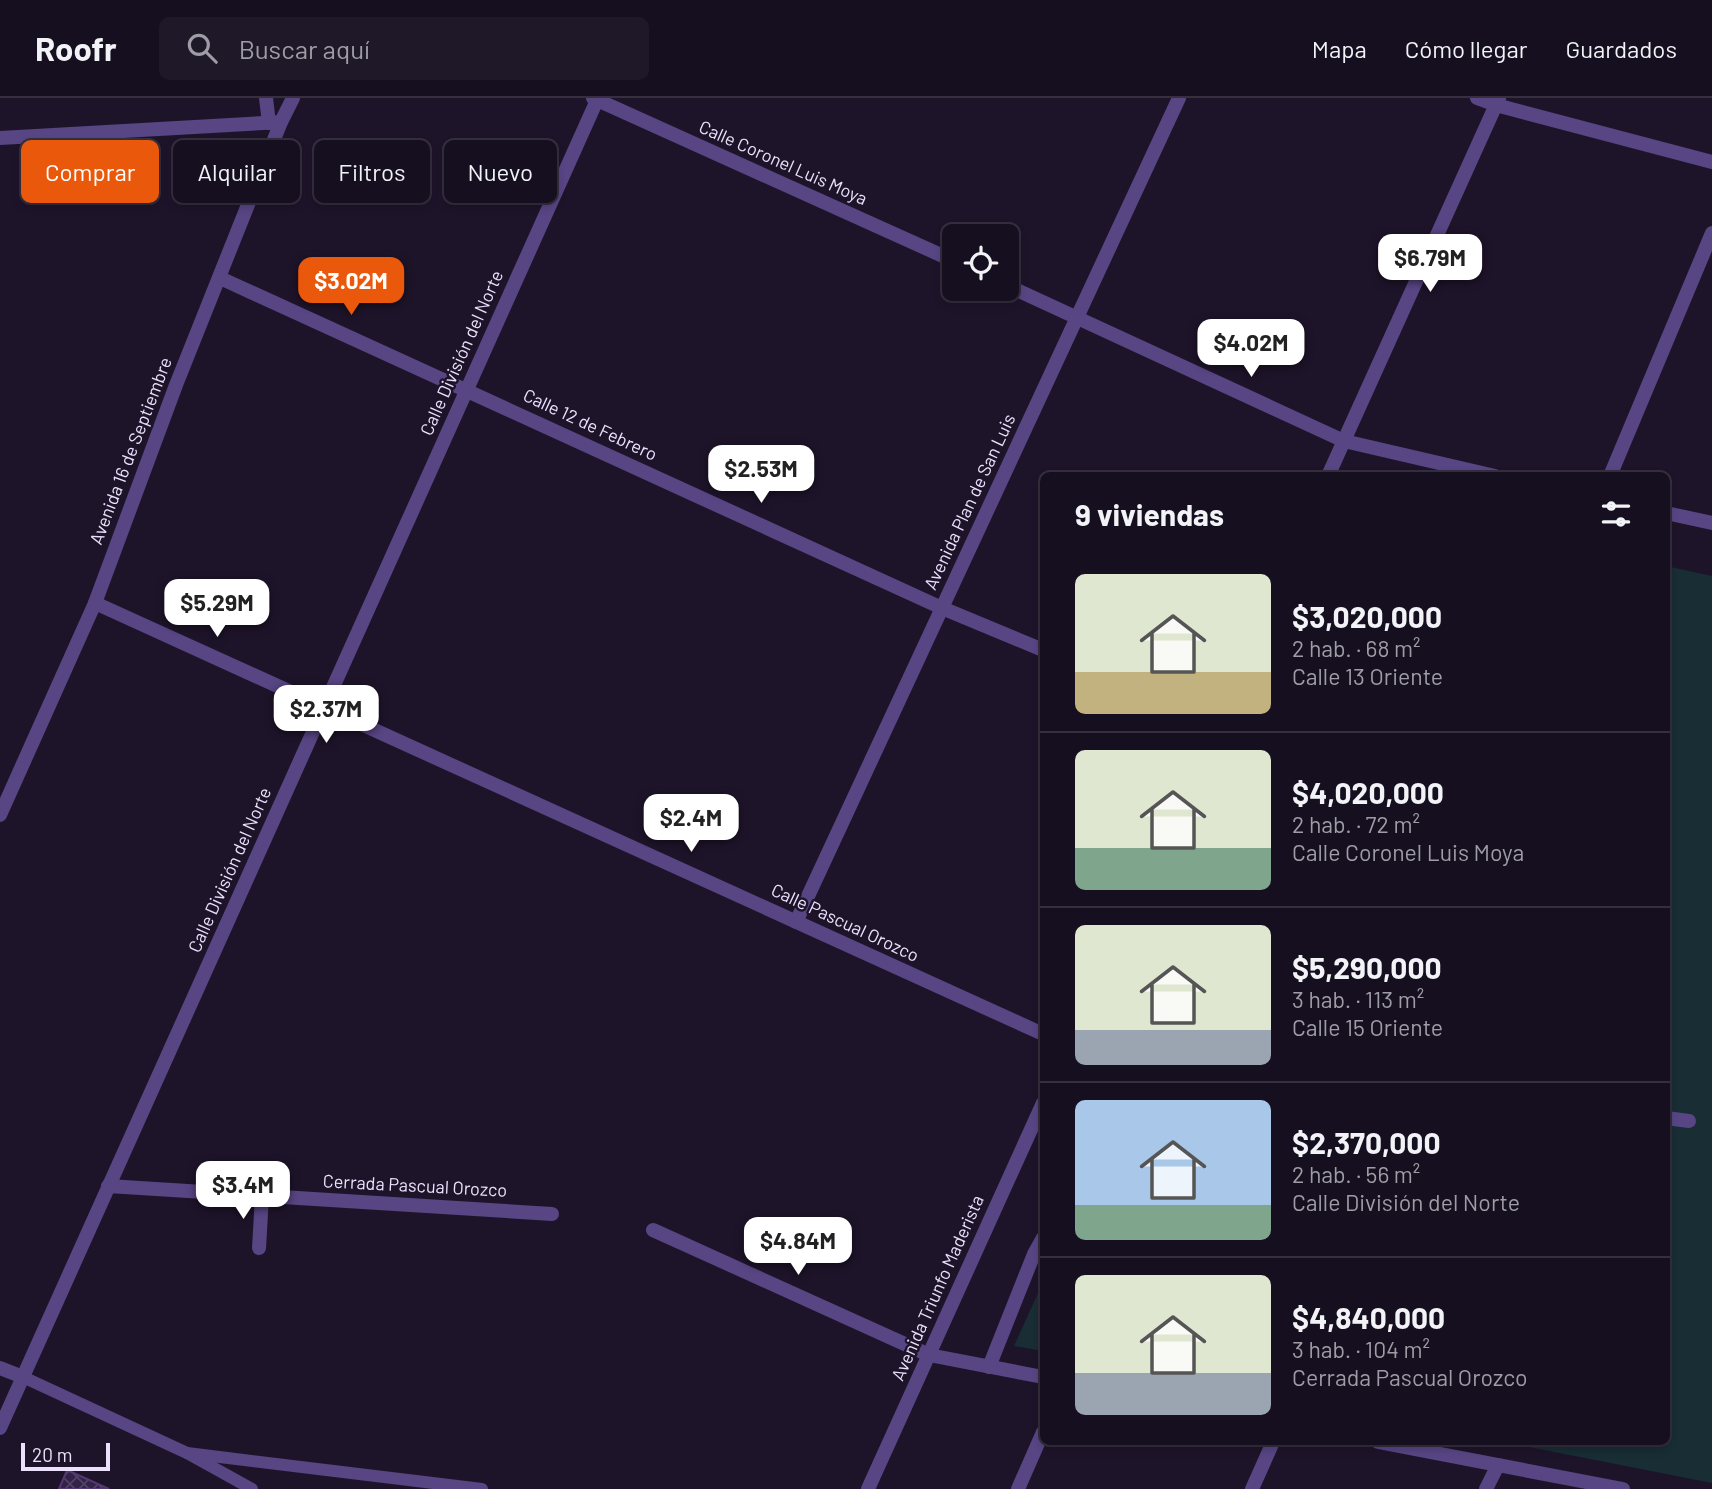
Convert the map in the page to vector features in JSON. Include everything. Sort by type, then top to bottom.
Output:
[{"type":"street","points":[[0,138],[275,123],[266,98]]},
{"type":"street","name":"Avenida 16 de Septiembre","points":[[0,815],[95,603],[176,386],[220,278],[275,123],[293,98]]},
{"type":"street","name":"Avenida Plan de San Luis","points":[[796,922],[1179,98]]},
{"type":"street","points":[[1476,98],[1712,162]]},
{"type":"street","name":"Calle Coronel Luis Moya","points":[[596,99],[942,256]]},
{"type":"street","name":"Calle División del Norte","points":[[0,1428],[596,99]]},
{"type":"street","points":[[1330,472],[1498,102]]},
{"type":"street","points":[[1612,472],[1712,233]]},
{"type":"street","name":"Calle 12 de Febrero","points":[[220,278],[942,608],[1040,649]]},
{"type":"street","points":[[1019,291],[1343,441],[1478,472]]},
{"type":"street","points":[[1670,514],[1712,523]]},
{"type":"street","name":"Calle Pascual Orozco","points":[[95,603],[1040,1033]]},
{"type":"street","name":"Avenida Triunfo Maderista","points":[[868,1489],[1040,1110]]},
{"type":"street","points":[[1670,1119],[1689,1121]]},
{"type":"street","name":"Cerrada Pascual Orozco","points":[[108,1186],[552,1214]]},
{"type":"street","points":[[259,1248],[262,1196]]},
{"type":"street","points":[[653,1230],[929,1355],[1040,1376]]},
{"type":"street","points":[[989,1367],[1040,1243]]},
{"type":"street","points":[[0,1368],[23,1377]]},
{"type":"street","points":[[1018,1489],[1040,1439]]},
{"type":"street","points":[[1252,1489],[1272,1445]]},
{"type":"street","points":[[1394,1445],[1623,1489]]},
{"type":"street","points":[[1486,1489],[1497,1465]]},
{"type":"lane","points":[[23,1377],[187,1453],[252,1489]]},
{"type":"lane","points":[[187,1453],[482,1489]]},
{"type":"shaded area","points":[[1670,567],[1712,576],[1712,1483],[1519,1445],[1670,1445]]},
{"type":"shaded area","points":[[1040,1289],[1040,1350],[1014,1346]]},
{"type":"building","points":[[67,1470],[109,1489],[59,1489]]}]
